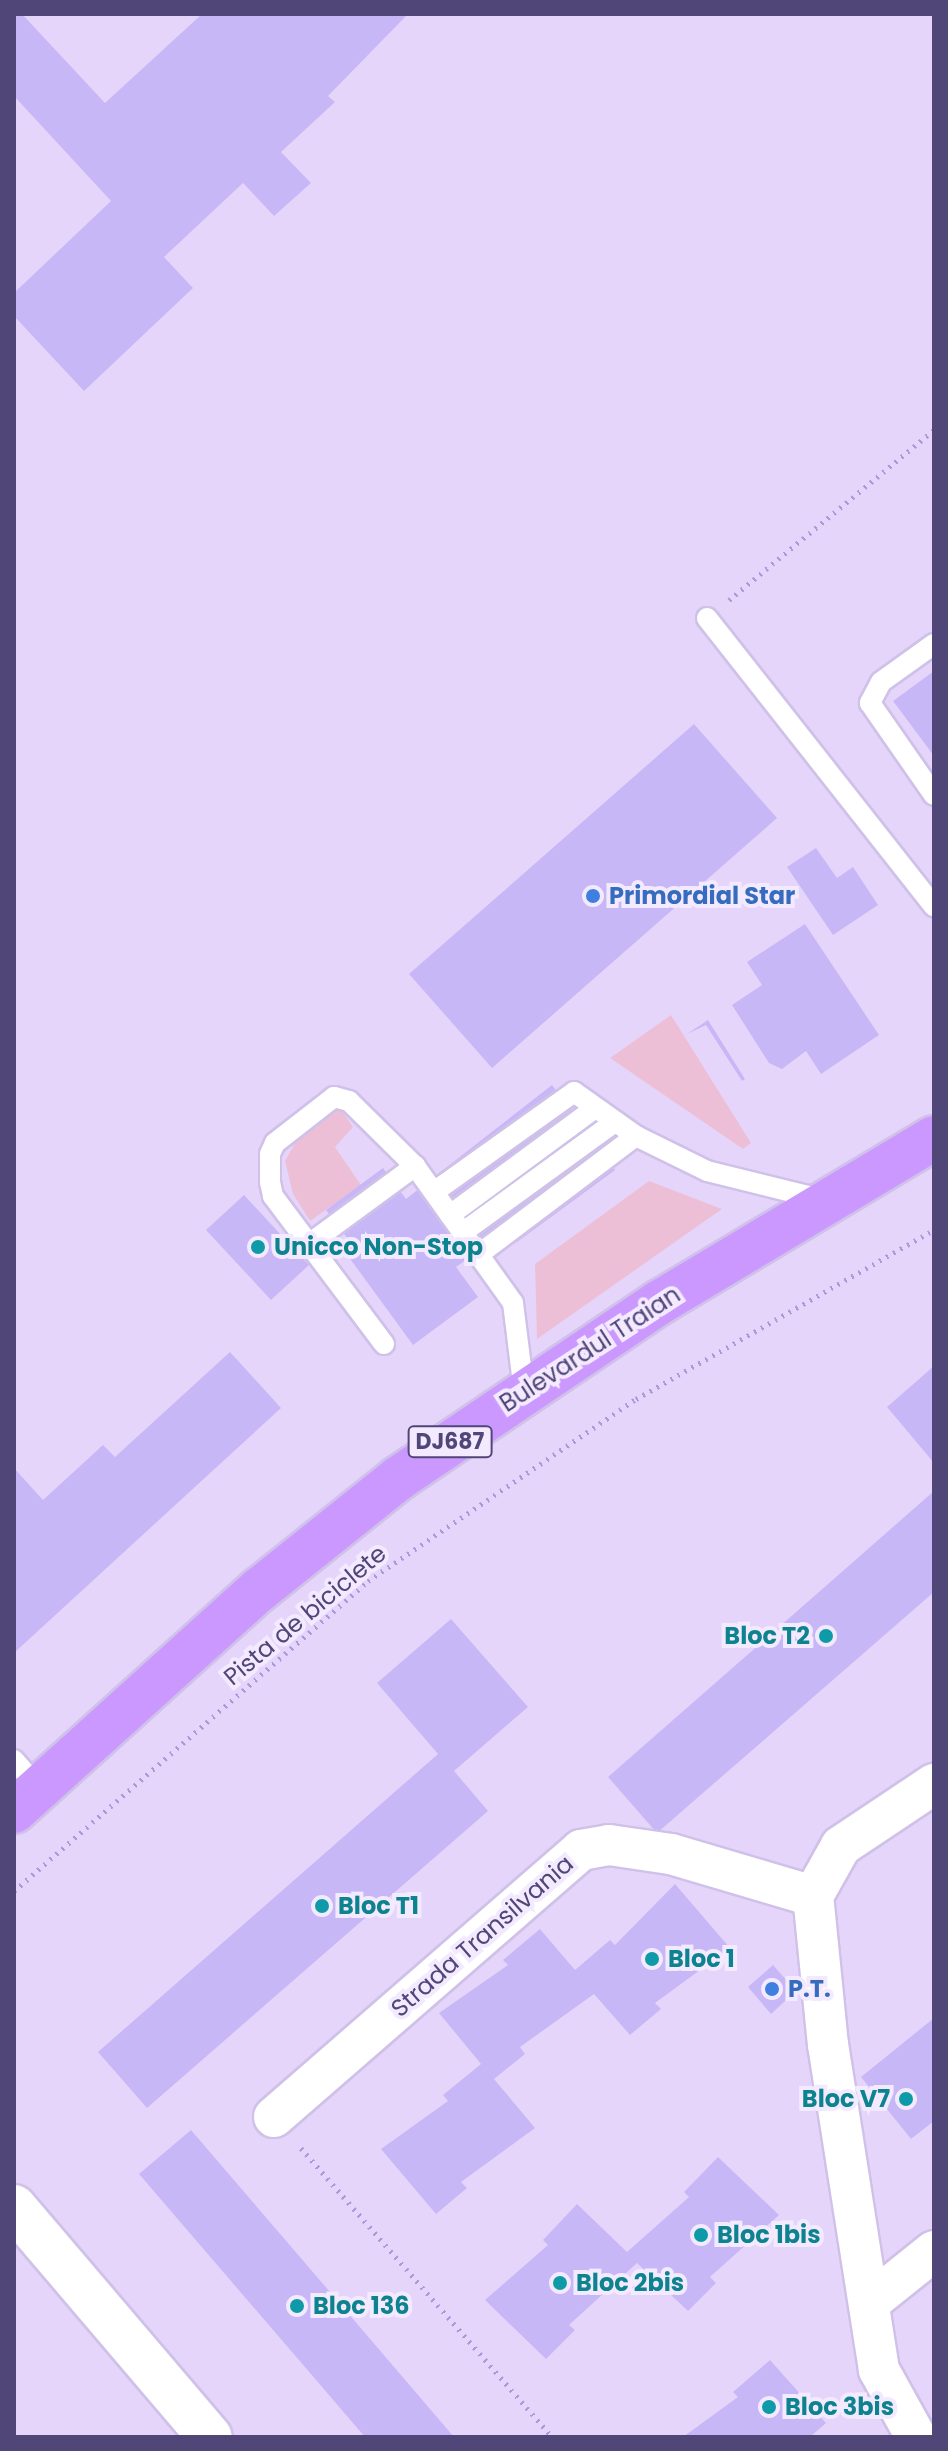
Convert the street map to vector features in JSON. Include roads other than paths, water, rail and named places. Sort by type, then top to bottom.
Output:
[{"type":"main road","name":"Bulevardul Traian","points":[[22,1787],[399,1478],[524,1391],[934,1138]]},
{"type":"street","points":[[916,2437],[879,2370],[828,2045],[813,1896],[841,1846],[934,1784]]},
{"type":"street","name":"Strada Transilvania","points":[[274,2117],[581,1850],[609,1845],[671,1854],[813,1896]]},
{"type":"street","points":[[14,2207],[210,2437]]},
{"type":"street","points":[[869,2303],[934,2251]]},
{"type":"lane","points":[[707,618],[934,906]]},
{"type":"lane","points":[[934,644],[881,682],[870,703],[934,795]]},
{"type":"lane","points":[[434,1192],[574,1092],[636,1136],[707,1171],[828,1201]]},
{"type":"lane","points":[[384,1344],[273,1196],[270,1154],[275,1143],[334,1097],[349,1101],[415,1166],[513,1303],[524,1391]]},
{"type":"lane","points":[[450,1215],[595,1108]]},
{"type":"lane","points":[[462,1233],[615,1122]]},
{"type":"lane","points":[[478,1255],[636,1136]]},
{"type":"lane","points":[[309,1244],[415,1166]]},
{"type":"place","name":"Primordial Star","points":[[593,896]]},
{"type":"place","name":"Unicco Non-Stop","points":[[258,1247]]},
{"type":"place","name":"Bloc T2","points":[[826,1636]]},
{"type":"place","name":"Bloc T1","points":[[322,1906]]},
{"type":"place","name":"Bloc 1","points":[[652,1959]]},
{"type":"place","name":"P.T.","points":[[772,1989]]},
{"type":"place","name":"Bloc V7","points":[[906,2099]]},
{"type":"place","name":"Bloc 1bis","points":[[701,2235]]},
{"type":"place","name":"Bloc 2bis","points":[[560,2283]]},
{"type":"place","name":"Bloc 136","points":[[297,2306]]},
{"type":"place","name":"Bloc 3bis","points":[[769,2407]]}]
